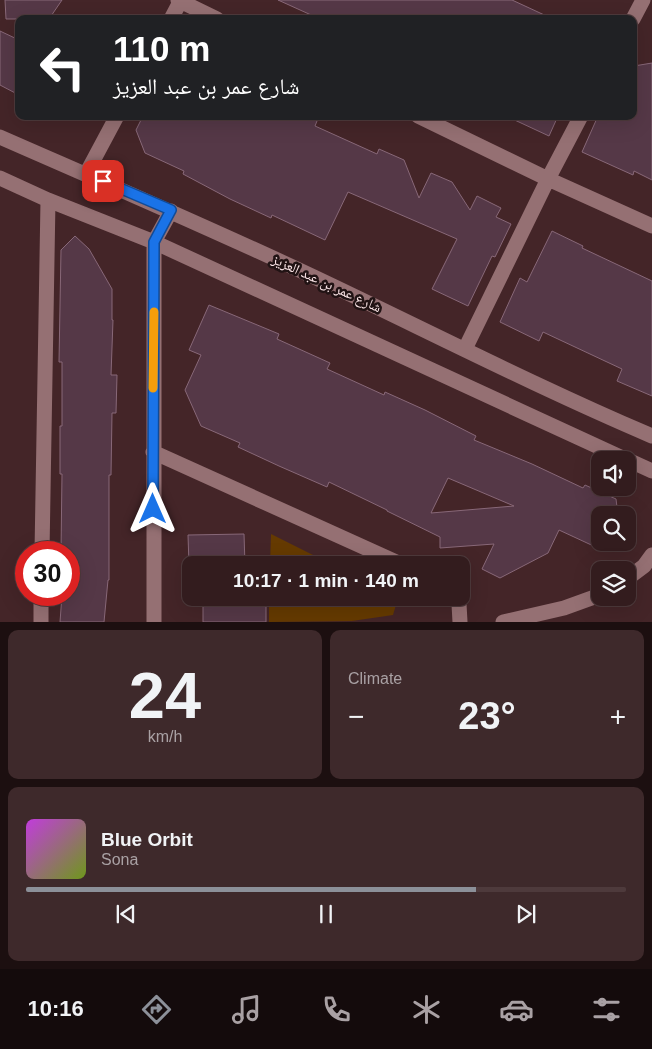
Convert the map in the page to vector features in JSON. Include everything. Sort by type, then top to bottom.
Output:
[{"type":"street","points":[[173,15],[180,0],[209,15]]},
{"type":"street","points":[[635,15],[643,0],[652,4]]},
{"type":"street","points":[[86,174],[116,120]]},
{"type":"street","points":[[426,120],[548,180],[652,226]]},
{"type":"street","points":[[465,348],[580,120]]},
{"type":"street","name":"شارع عمر بن عبد العزيز","points":[[0,137],[171,210],[601,414],[652,436]]},
{"type":"street","points":[[0,178],[48,200],[154,242],[607,451]]},
{"type":"street","points":[[42,541],[48,200]]},
{"type":"street","points":[[154,622],[154,242],[171,210]]},
{"type":"street","points":[[153,452],[383,556]]},
{"type":"street","points":[[636,464],[652,471]]},
{"type":"street","points":[[636,572],[644,566],[652,555]]},
{"type":"street","points":[[503,622],[564,608],[591,598]]},
{"type":"street","points":[[41,606],[41,622]]},
{"type":"street","points":[[458,606],[460,622]]},
{"type":"shaded area","points":[[271,534],[315,556],[270,556]]},
{"type":"shaded area","points":[[269,606],[396,606],[393,615],[352,621],[269,622]]},
{"type":"building","points":[[5,0],[62,0],[52,15],[15,15],[15,19],[6,19]]},
{"type":"building","points":[[278,0],[512,0],[544,15],[311,15]]},
{"type":"building","points":[[0,31],[15,38],[15,93],[0,85]]},
{"type":"building","points":[[652,63],[652,180],[634,171],[633,175],[582,152],[596,120],[637,120],[637,66]]},
{"type":"building","points":[[141,120],[317,120],[315,126],[377,154],[379,149],[404,160],[419,198],[431,173],[452,182],[470,210],[477,196],[501,208],[496,217],[511,224],[495,257],[492,256],[468,306],[432,289],[457,239],[348,192],[325,240],[272,215],[271,218],[230,199],[183,174],[184,171],[145,153],[136,130]]},
{"type":"building","points":[[515,120],[556,120],[549,136]]},
{"type":"building","points":[[552,231],[583,246],[582,248],[652,281],[652,396],[617,381],[622,369],[543,332],[539,341],[500,322],[520,278],[527,282]]},
{"type":"building","points":[[75,236],[89,249],[112,289],[111,375],[117,375],[116,413],[112,413],[111,475],[109,475],[109,580],[104,622],[60,622],[61,606],[80,606],[80,541],[61,541],[62,474],[60,474],[60,426],[62,426],[62,362],[59,362],[61,250]]},
{"type":"building","points":[[209,305],[279,334],[277,339],[330,363],[327,369],[384,395],[385,392],[425,410],[476,436],[474,440],[583,488],[585,485],[591,488],[591,496],[609,496],[616,499],[617,506],[591,506],[591,545],[559,530],[548,553],[500,578],[482,569],[494,544],[440,548],[440,537],[329,482],[327,487],[238,447],[240,443],[201,426],[185,390],[201,355],[189,350]],"holes":[[[448,478],[514,506],[431,513]]]},
{"type":"building","points":[[244,534],[245,556],[189,556],[188,535]]},
{"type":"building","points":[[203,606],[266,606],[266,622],[203,622]]},
{"type":"slow traffic","points":[[153,388],[154,312]]},
{"type":"route","points":[[103,181],[171,210],[154,242],[153,509]]}]
